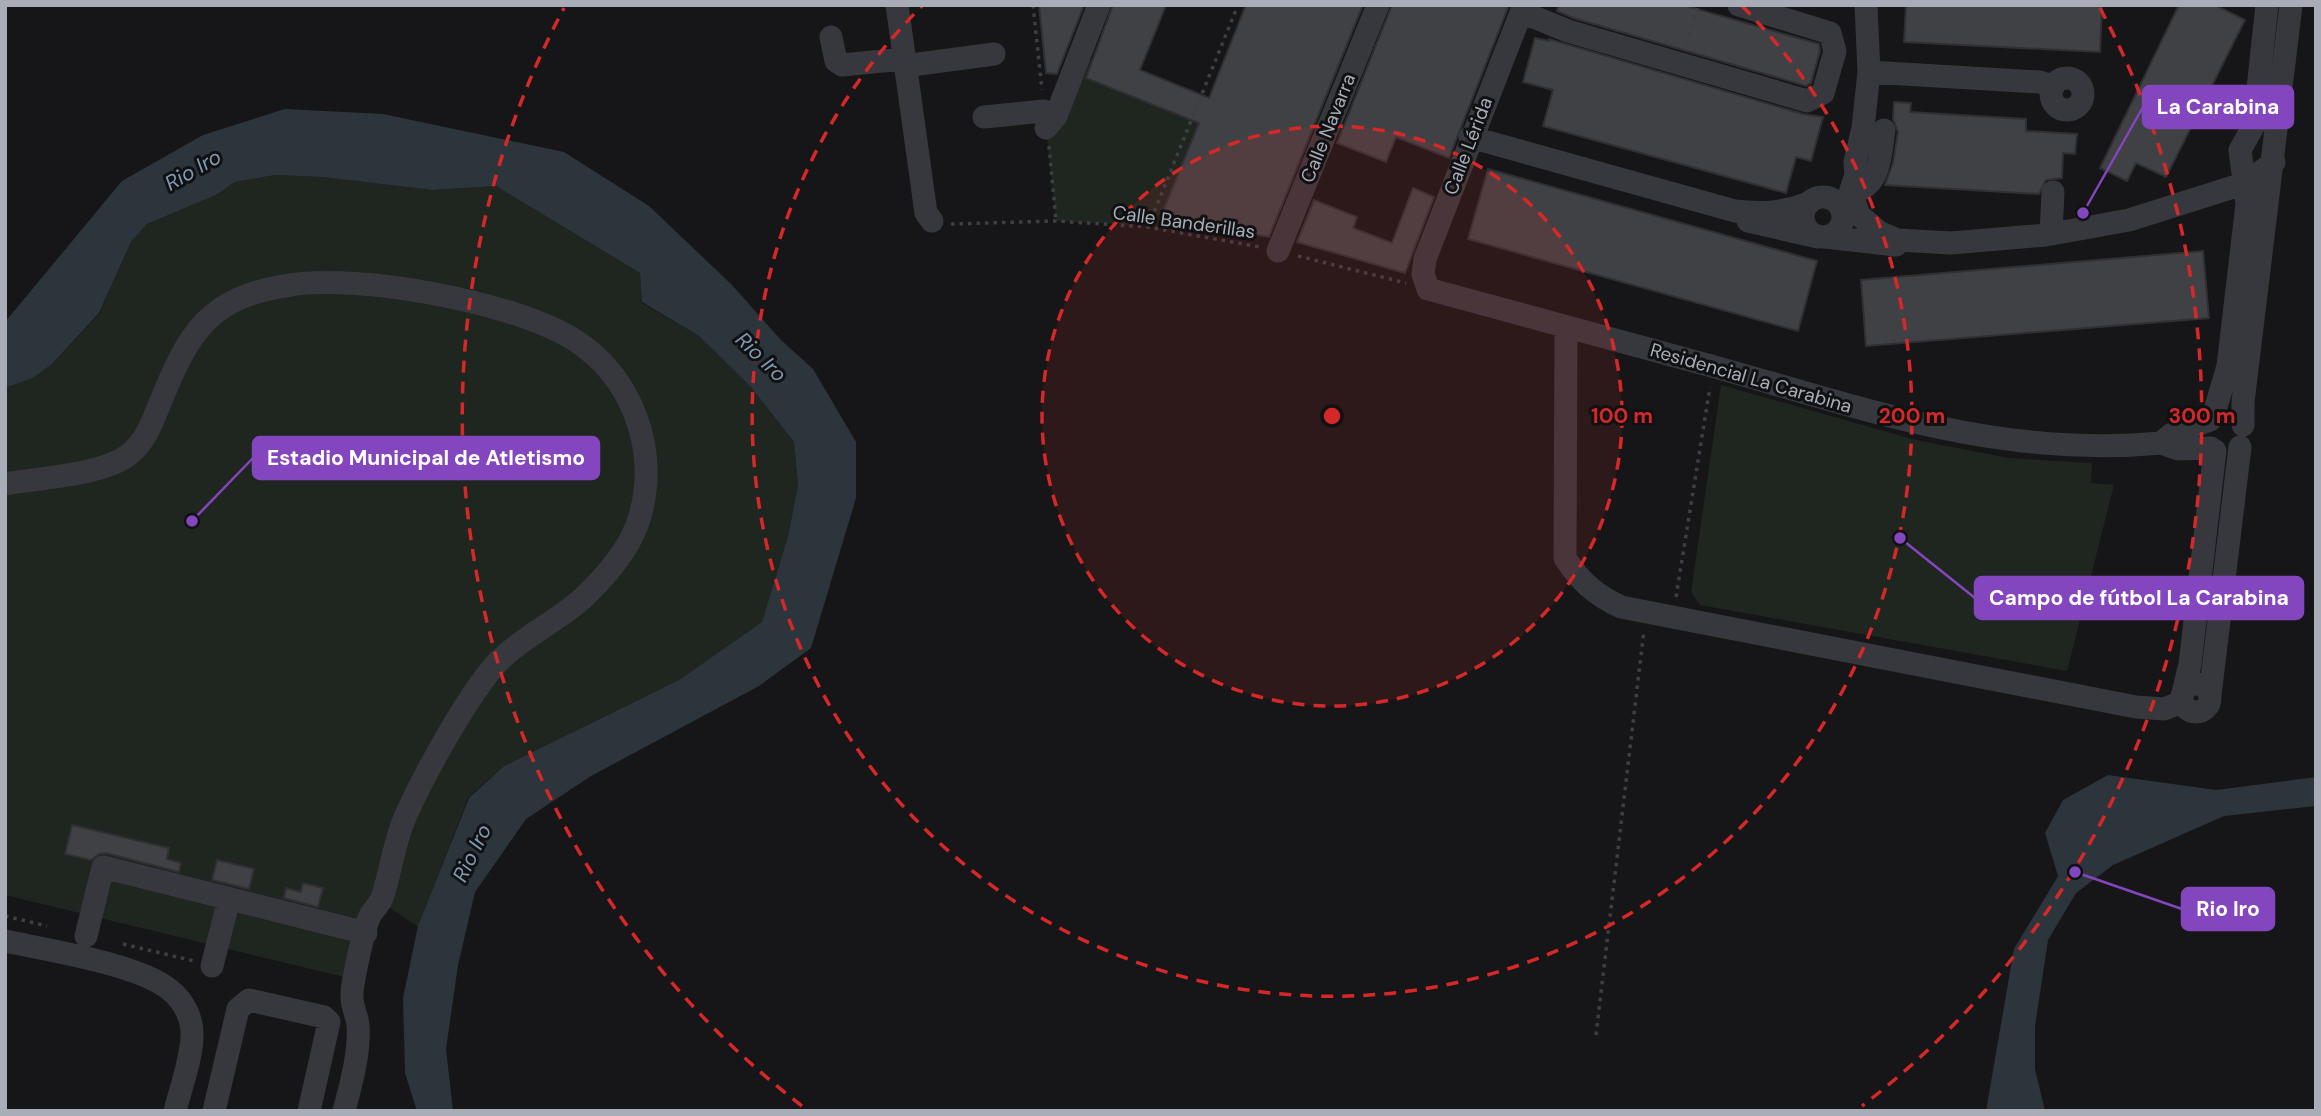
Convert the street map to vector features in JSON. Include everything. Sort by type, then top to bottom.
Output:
[{"type":"street","points":[[897,5],[926,213],[932,221]]},
{"type":"street","points":[[984,117],[1045,120],[1056,116],[1099,5]]},
{"type":"street","name":"Calle Navarra","points":[[1279,251],[1378,5]]},
{"type":"street","points":[[1522,9],[1568,31],[1807,101],[1823,93],[1835,51],[1829,33],[1738,5]]},
{"type":"street","points":[[1851,5],[1856,26],[1866,37]]},
{"type":"street","points":[[1855,162],[1805,209],[1804,222],[1807,229],[1821,237],[1837,232],[1856,175],[1855,162],[1863,128],[1869,72],[1866,5]]},
{"type":"street","points":[[2213,449],[2190,663],[2183,696],[2188,710],[2197,712],[2209,705],[2242,436],[2255,161],[2254,125],[2267,5]]},
{"type":"street","points":[[2242,436],[2228,453],[2213,449],[2205,438],[2228,366],[2243,232],[2255,161],[2291,5]]},
{"type":"street","name":"Calle Lérida","points":[[1428,289],[1423,274],[1425,259],[1470,137],[1522,9]]},
{"type":"street","points":[[831,37],[836,61],[842,65],[994,54]]},
{"type":"street","points":[[1869,72],[2040,82],[2053,87]]},
{"type":"street","points":[[1847,203],[1866,187],[1878,170],[1884,130]]},
{"type":"street","points":[[1470,137],[1735,211],[1768,214],[1789,211],[1822,197],[1847,203],[1867,223],[1897,240],[1913,242],[1951,243],[2052,234],[2129,220],[2207,194],[2219,193],[2255,161]]},
{"type":"street","points":[[2052,234],[2053,192]]},
{"type":"street","points":[[2207,194],[2229,209],[2243,232]]},
{"type":"street","points":[[1735,211],[1741,219],[1821,237],[1896,246],[1913,242]]},
{"type":"street","points":[[5,484],[108,466],[125,458],[140,445],[150,429],[183,350],[202,323],[226,302],[289,285],[355,282],[430,293],[551,325],[592,351],[623,387],[643,433],[647,477],[639,519],[620,558],[590,592],[499,661],[472,699],[405,817],[380,904],[369,916],[351,996],[358,1026],[354,1073],[344,1111]]},
{"type":"street","name":"Residencial La Carabina","points":[[1428,289],[1868,411],[1982,438],[2070,446],[2117,447],[2161,443],[2178,449],[2213,449]]},
{"type":"street","points":[[1566,327],[1565,558],[1578,579],[1598,596],[1621,607],[2136,707],[2164,709],[2183,696]]},
{"type":"street","points":[[2212,419],[2230,414],[2242,436]]},
{"type":"street","name":"Residencial La Carabina","points":[[2161,443],[2172,434],[2212,419]]},
{"type":"street","points":[[86,936],[103,867],[366,933]]},
{"type":"street","points":[[212,966],[229,899]]},
{"type":"street","points":[[5,940],[125,969],[169,988],[190,1018],[192,1037],[175,1111]]},
{"type":"street","points":[[214,1111],[238,1009],[249,1000],[324,1017],[329,1022],[309,1111]]},
{"type":"path","points":[[1148,227],[1238,5]]},
{"type":"path","points":[[1681,64],[1698,5]]},
{"type":"path","name":"Calle Banderillas","points":[[932,221],[946,224],[1056,221],[1148,227],[1279,251],[1428,289]]},
{"type":"path","points":[[1672,617],[1714,367]]},
{"type":"path","points":[[1597,1035],[1646,611]]},
{"type":"shaded area","points":[[1080,56],[1199,102],[1203,119],[1157,226],[1056,221],[1046,128]]},
{"type":"shaded area","points":[[275,175],[322,177],[433,190],[496,186],[640,273],[642,303],[699,336],[750,386],[794,442],[798,485],[788,536],[762,622],[679,680],[504,766],[468,798],[418,927],[386,905],[366,901],[348,978],[5,895],[5,388],[33,378],[52,364],[99,314],[131,242],[147,224],[216,195],[235,182]]},
{"type":"shaded area","points":[[1721,385],[1916,440],[2009,458],[2092,463],[2091,483],[2114,485],[2067,671],[1700,605],[1691,592]]},
{"type":"water","points":[[285,109],[383,114],[564,152],[649,206],[732,285],[781,340],[813,369],[856,442],[856,498],[811,648],[759,686],[591,776],[526,819],[475,892],[458,965],[446,1049],[453,1111],[417,1111],[405,1073],[403,998],[418,926],[469,798],[504,766],[679,680],[762,622],[788,536],[798,485],[794,442],[750,386],[699,336],[642,302],[640,273],[496,186],[433,190],[322,177],[275,175],[235,182],[216,195],[147,224],[131,242],[99,313],[52,364],[33,378],[5,388],[5,322],[122,181],[203,135]]},
{"type":"water","points":[[2108,775],[2216,790],[2316,777],[2316,806],[2224,816],[2113,865],[2076,893],[2048,940],[2035,1026],[2035,1069],[2045,1111],[1986,1111],[2014,949],[2058,876],[2045,833],[2063,800]]},
{"type":"building","points":[[1039,5],[1084,5],[1057,74],[1046,73]]},
{"type":"building","points":[[1113,5],[1166,5],[1140,70],[1209,98],[1246,5],[1363,5],[1269,237],[1160,218],[1199,123],[1086,78]]},
{"type":"building","points":[[1392,5],[1509,5],[1449,158],[1396,137],[1386,162],[1337,143]]},
{"type":"building","points":[[1559,5],[1683,5],[1819,44],[1820,51],[1811,83],[1806,86],[1573,18],[1557,11]]},
{"type":"building","points":[[1906,5],[2102,5],[2100,52],[1904,42]]},
{"type":"building","points":[[2179,5],[2215,5],[2245,20],[2166,177],[2136,163],[2127,181],[2100,168]]},
{"type":"building","points":[[1535,38],[1549,39],[1803,114],[1823,117],[1811,161],[1796,157],[1786,193],[1543,126],[1553,90],[1523,82]]},
{"type":"building","points":[[1894,102],[1911,103],[1910,112],[2026,119],[2026,131],[2077,134],[2075,154],[2063,153],[2062,178],[2046,180],[2039,194],[1885,185],[1893,163],[1898,132],[1893,119]]},
{"type":"building","points":[[1488,169],[1817,261],[1798,331],[1468,239]]},
{"type":"building","points":[[1413,188],[1434,197],[1405,273],[1297,242],[1314,200],[1357,217],[1353,228],[1392,243]]},
{"type":"building","points":[[2203,251],[2209,318],[1866,346],[1861,280]]},
{"type":"building","points":[[72,825],[169,848],[167,859],[181,863],[179,872],[106,853],[91,860],[65,854]]},
{"type":"building","points":[[217,860],[254,869],[249,889],[212,880]]},
{"type":"building","points":[[303,883],[323,888],[318,907],[284,898],[286,888],[301,892]]},
{"type":"place","name":"La Carabina","points":[[2083,213]]},
{"type":"place","name":"Estadio Municipal de Atletismo","points":[[192,521]]},
{"type":"place","name":"Campo de fútbol La Carabina","points":[[1900,538]]},
{"type":"place","name":"Rio Iro","points":[[2075,872]]}]
